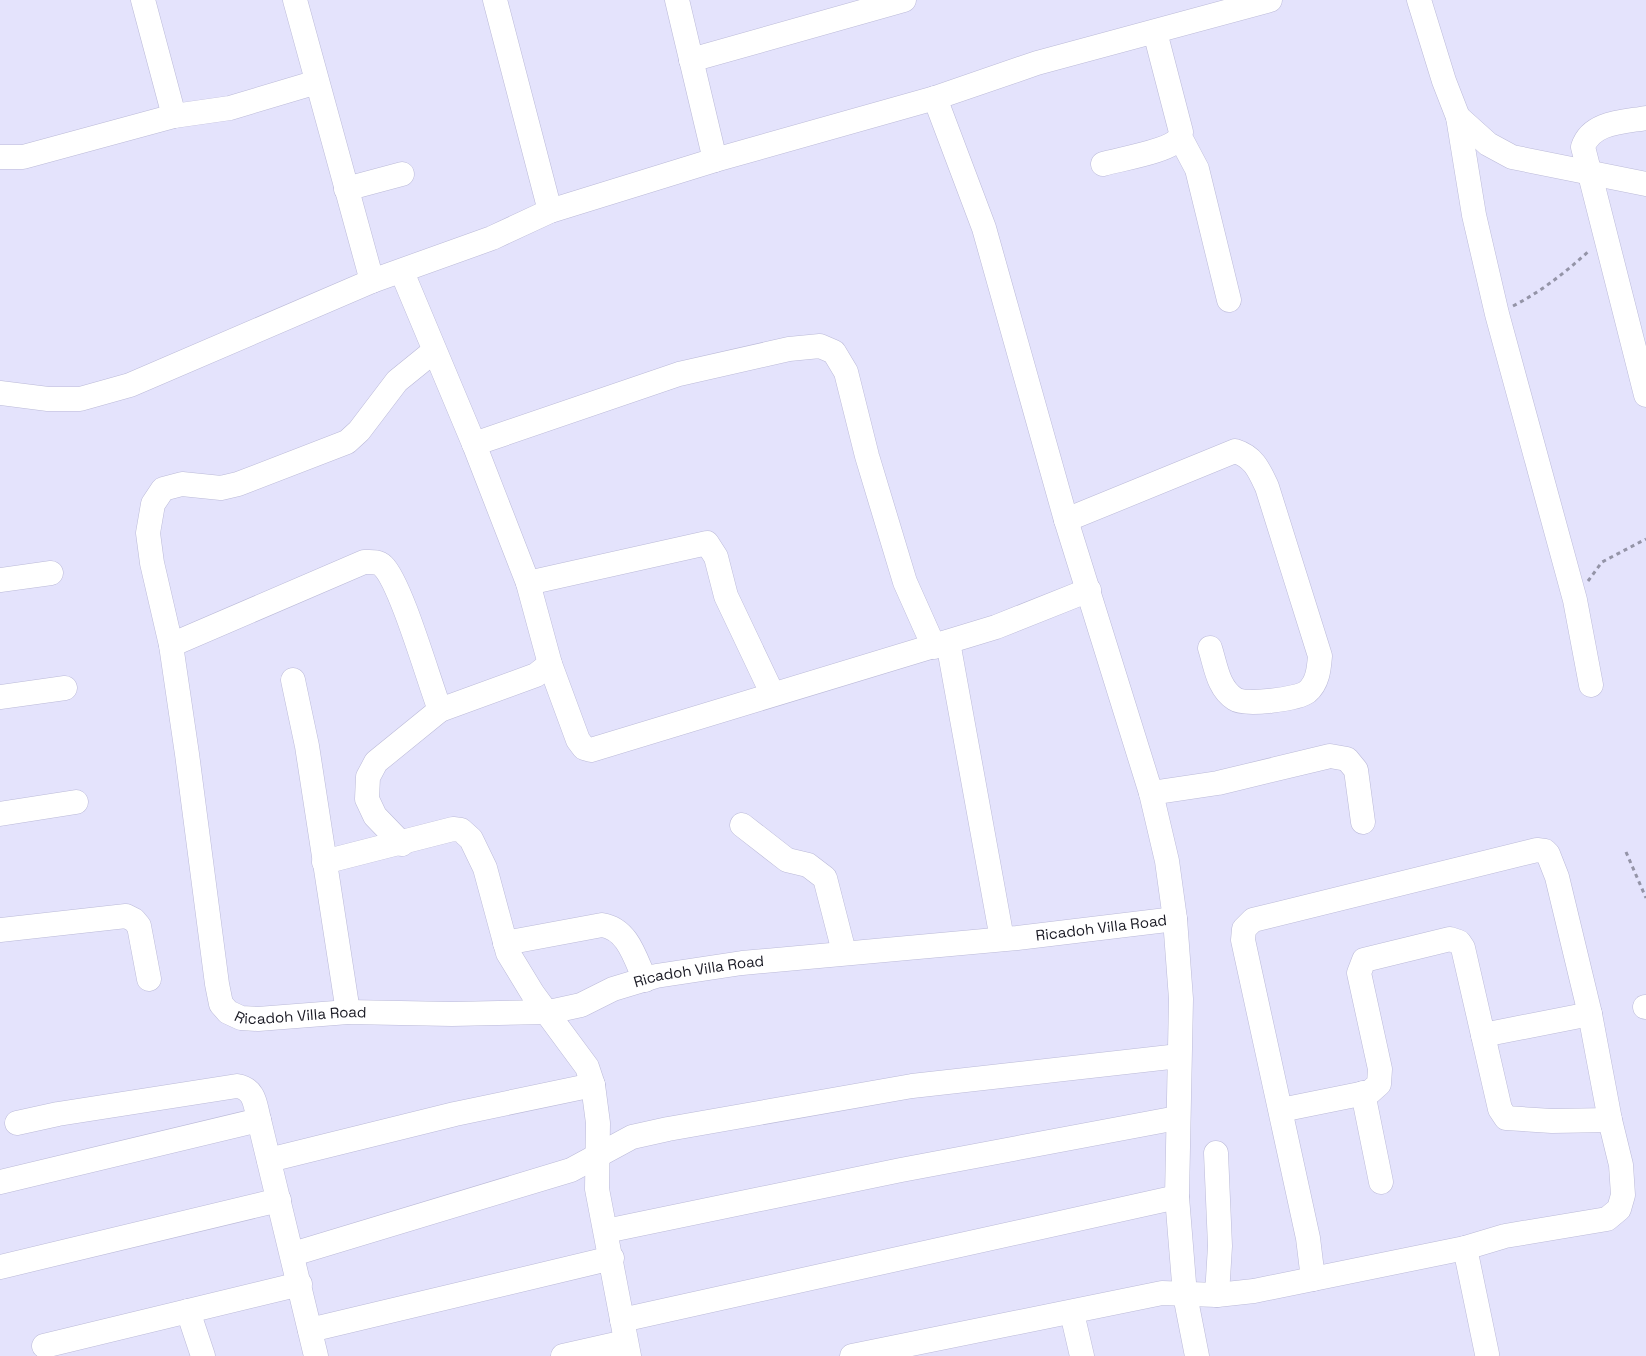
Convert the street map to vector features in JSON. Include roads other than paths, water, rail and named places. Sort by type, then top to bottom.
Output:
[{"type":"street","points":[[143,0],[174,116]]},
{"type":"street","points":[[295,0],[372,281]]},
{"type":"street","points":[[495,0],[550,211]]},
{"type":"street","points":[[676,0],[715,160]]},
{"type":"street","points":[[691,60],[904,0]]},
{"type":"street","points":[[0,394],[48,399],[80,399],[130,385],[372,281],[402,272],[492,238],[550,211],[715,160],[935,98],[1037,63],[1269,0]]},
{"type":"street","points":[[1419,0],[1444,81],[1458,117],[1474,215],[1497,314],[1575,600],[1591,685]]},
{"type":"street","points":[[1103,164],[1167,147],[1180,137],[1181,132],[1155,32]]},
{"type":"street","points":[[0,157],[23,156],[174,116],[230,108],[317,82]]},
{"type":"street","points":[[935,98],[984,228],[1066,520],[1152,793],[1167,861],[1175,919],[1180,1000],[1177,1197],[1185,1295],[1197,1356]]},
{"type":"street","points":[[1458,117],[1488,144],[1512,157],[1646,184]]},
{"type":"street","points":[[1646,118],[1604,126],[1591,132],[1583,147],[1588,173],[1607,235],[1616,281],[1646,395]]},
{"type":"street","points":[[1180,137],[1197,169],[1229,300]]},
{"type":"street","points":[[346,189],[402,174]]},
{"type":"street","points":[[402,272],[474,444],[528,583],[550,664],[578,740],[584,748],[590,750],[772,693],[996,627],[1089,590]]},
{"type":"street","points":[[474,444],[679,374],[789,349],[820,346],[834,352],[846,372],[867,456],[905,582],[941,644],[1002,939]]},
{"type":"street","points":[[434,351],[397,381],[358,431],[346,442],[238,484],[221,488],[182,484],[163,489],[153,504],[148,532],[152,563],[171,645],[364,562],[379,563],[384,567],[396,588],[440,710]]},
{"type":"street","points":[[1066,520],[1235,451],[1246,455],[1255,463],[1268,487],[1320,656],[1319,669],[1309,691],[1298,697],[1253,702],[1237,701],[1222,686],[1210,648]]},
{"type":"street","points":[[528,583],[707,543],[716,557],[726,596],[772,693]]},
{"type":"street","points":[[0,580],[51,573]]},
{"type":"street","name":"Ricadoh Villa Road","points":[[171,645],[188,754],[217,984],[221,1004],[228,1012],[241,1018],[258,1019],[348,1012],[452,1014],[549,1012],[581,1005],[613,989],[645,980],[742,963],[844,952],[1002,939],[1175,919]]},
{"type":"street","points":[[402,844],[375,816],[367,799],[368,777],[376,762],[440,710],[536,675],[550,664]]},
{"type":"street","points":[[293,680],[307,746],[348,1012]]},
{"type":"street","points":[[0,697],[65,688]]},
{"type":"street","points":[[1152,793],[1218,783],[1330,756],[1347,759],[1356,770],[1363,822]]},
{"type":"street","points":[[0,814],[76,802]]},
{"type":"street","points":[[742,825],[788,860],[808,865],[825,878],[844,952]]},
{"type":"street","points":[[324,862],[402,844],[453,829],[461,830],[471,839],[485,868],[508,953],[533,994],[549,1012],[587,1067],[594,1085],[598,1122],[596,1158],[598,1189],[626,1339]]},
{"type":"street","points":[[852,1356],[944,1336],[1072,1313],[1162,1293],[1218,1295],[1254,1292],[1465,1248],[1504,1236],[1606,1219],[1618,1209],[1623,1195],[1622,1165],[1610,1120],[1590,1014],[1557,877],[1545,851],[1537,850],[1253,920],[1244,929],[1243,940],[1308,1238],[1313,1279]]},
{"type":"street","points":[[0,930],[126,916],[134,920],[139,926],[149,979]]},
{"type":"street","points":[[505,944],[602,925],[613,927],[624,935],[645,980]]},
{"type":"street","points":[[1281,1110],[1370,1092],[1379,1084],[1380,1068],[1360,972],[1364,960],[1450,939],[1459,942],[1463,948],[1500,1109],[1506,1118],[1552,1122],[1610,1120]]},
{"type":"street","points":[[1483,1035],[1590,1014]]},
{"type":"street","points":[[293,1254],[571,1170],[632,1137],[688,1125],[912,1086],[1179,1056]]},
{"type":"street","points":[[269,1160],[455,1114],[594,1085]]},
{"type":"street","points":[[17,1123],[58,1114],[237,1086],[246,1087],[252,1093],[293,1254],[316,1356]]},
{"type":"street","points":[[1363,1093],[1381,1182]]},
{"type":"street","points":[[606,1231],[910,1169],[1177,1118]]},
{"type":"street","points":[[0,1182],[259,1120]]},
{"type":"street","points":[[1216,1153],[1220,1246],[1218,1295]]},
{"type":"street","points":[[563,1356],[1177,1197]]},
{"type":"street","points":[[0,1267],[279,1200]]},
{"type":"street","points":[[1465,1248],[1484,1355]]},
{"type":"street","points":[[310,1330],[612,1258]]},
{"type":"street","points":[[44,1346],[300,1284]]},
{"type":"street","points":[[188,1311],[203,1356]]},
{"type":"street","points":[[1072,1313],[1082,1356]]}]
